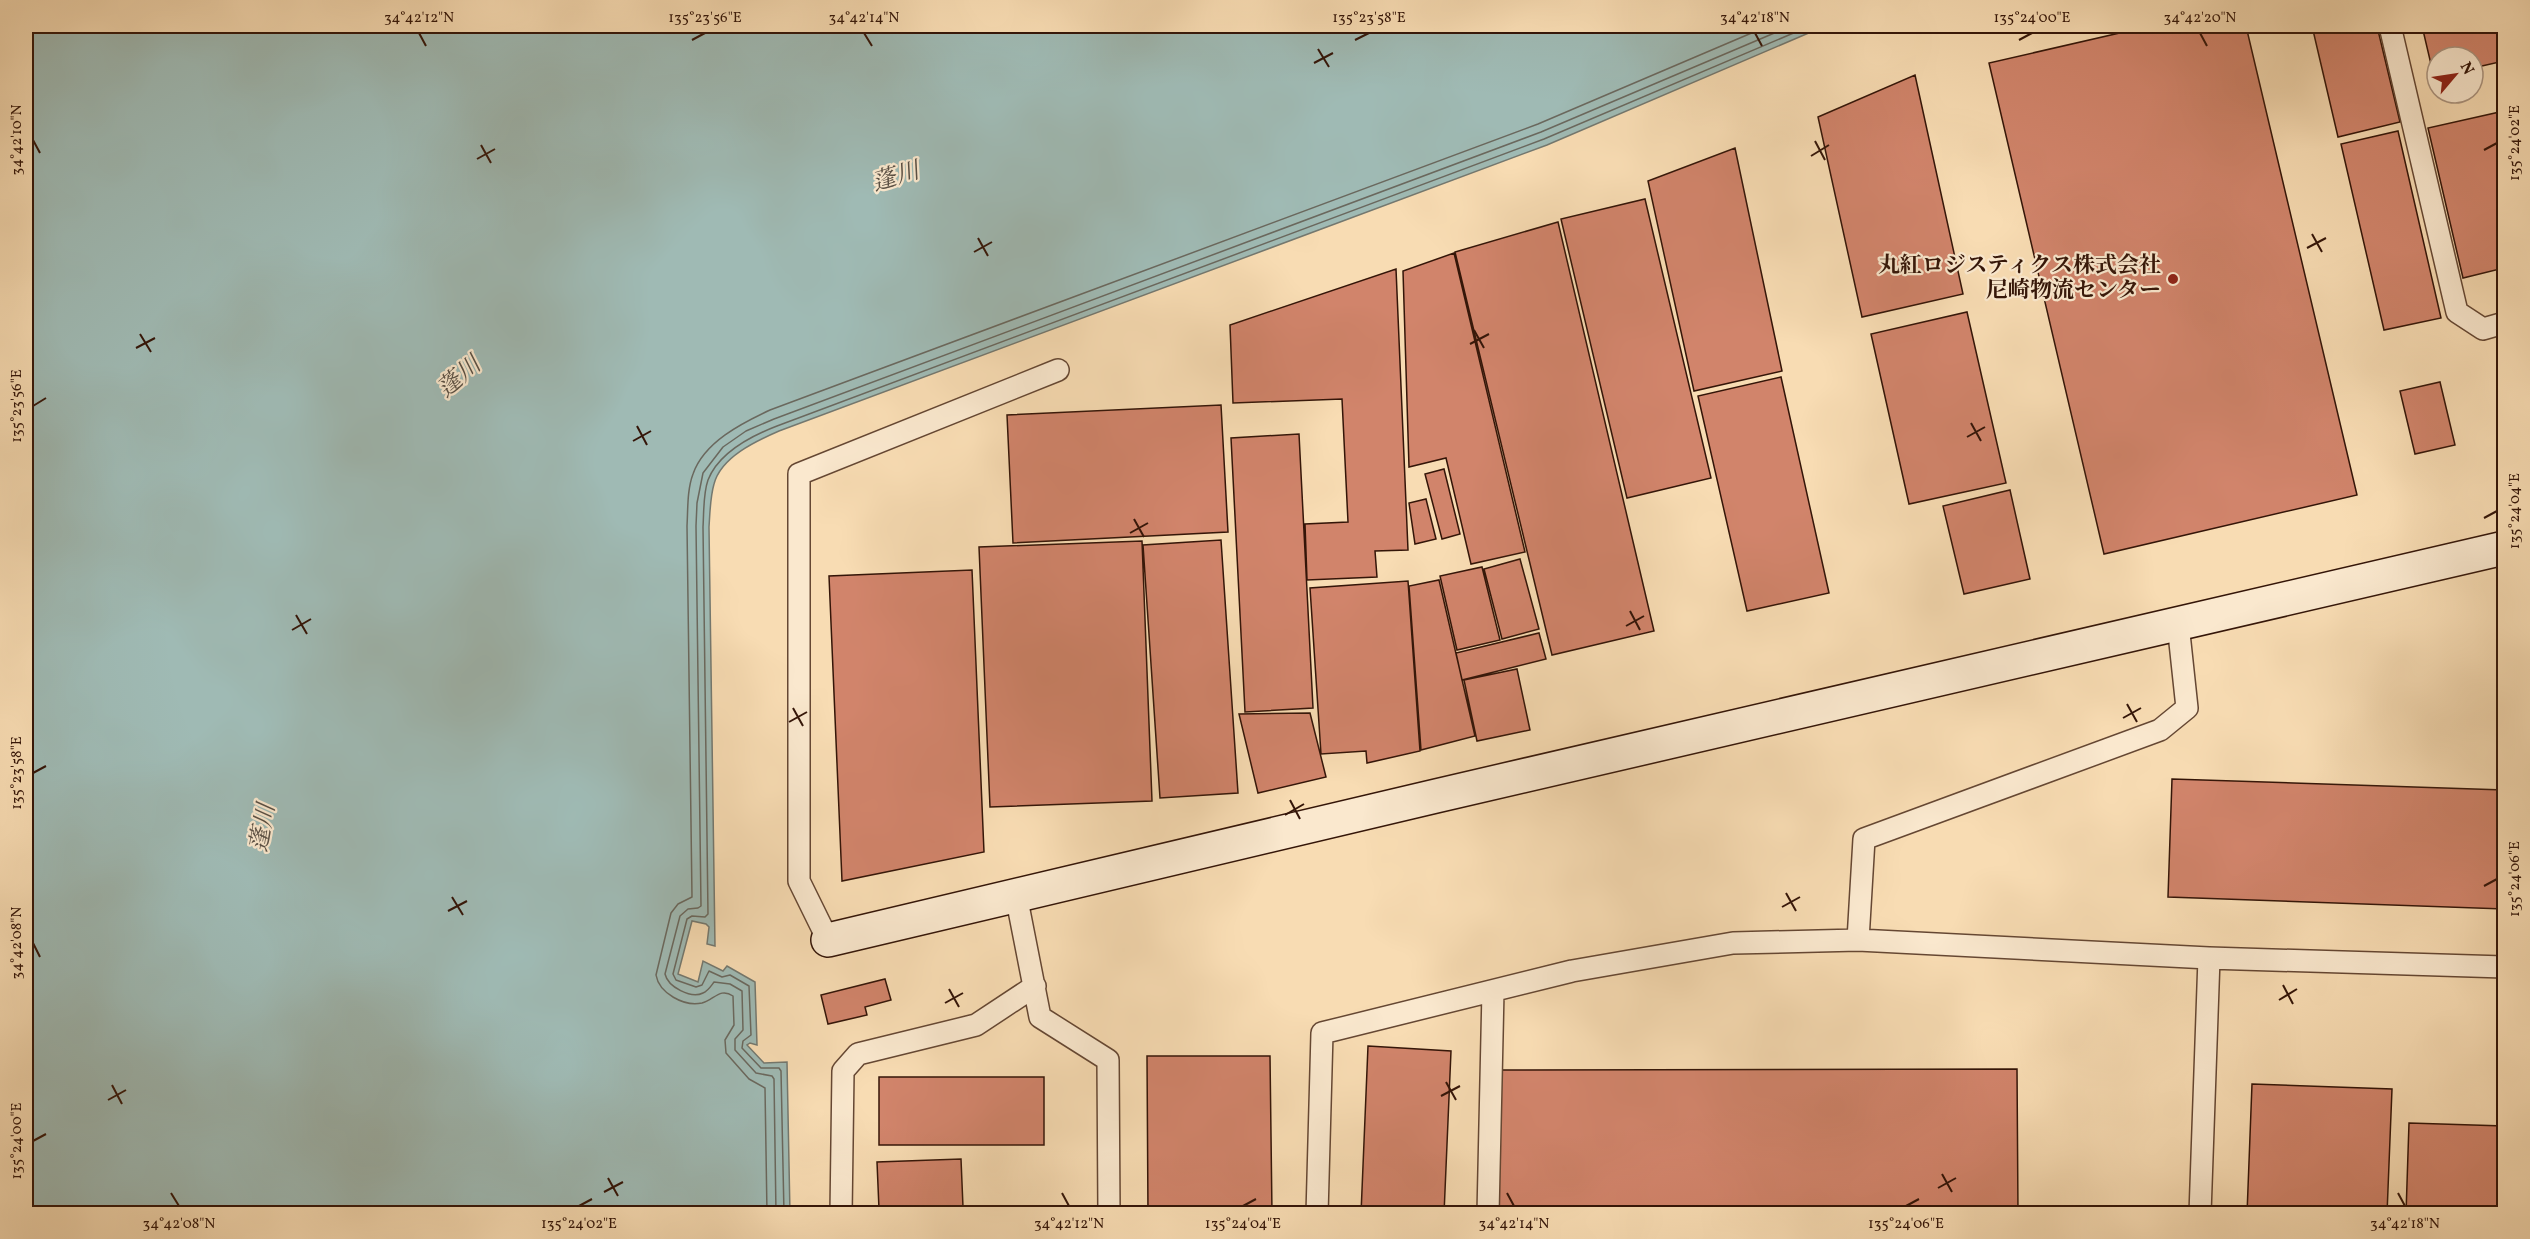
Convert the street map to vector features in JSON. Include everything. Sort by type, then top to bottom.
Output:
[{"type":"street","points":[[828,940],[2505,548]]},
{"type":"lane","points":[[2390,26],[2457,312],[2483,329],[2505,323]]},
{"type":"lane","points":[[828,940],[799,881],[799,474],[1058,370]]},
{"type":"lane","points":[[1858,940],[1864,839],[2160,730],[2187,708],[2178,624]]},
{"type":"lane","points":[[1016,895],[1040,1017],[1108,1060],[1109,1214]]},
{"type":"lane","points":[[1317,1214],[1322,1033],[1572,971],[1733,944],[1858,940],[2209,958],[2505,967]]},
{"type":"lane","points":[[2200,1214],[2209,958]]},
{"type":"lane","points":[[841,1214],[843,1071],[858,1054],[976,1025],[1035,986]]},
{"type":"lane","points":[[1488,1214],[1492,991]]},
{"type":"water","name":"蓬川","points":[[26,26],[1825,26],[1547,145],[779,431],[740,451],[724,466],[714,484],[709,527],[715,946],[707,944],[709,927],[706,924],[692,921],[678,974],[698,982],[703,961],[723,971],[727,966],[755,982],[757,1045],[750,1043],[747,1045],[764,1063],[787,1062],[790,1214],[26,1213]]},
{"type":"building","name":"丸紅ロジスティクス株式会社 尼崎物流センター","points":[[2150,26],[2246,26],[2357,495],[2104,554],[1989,63]]},
{"type":"building","points":[[2312,26],[2377,26],[2400,122],[2338,137]]},
{"type":"building","points":[[2422,26],[2504,26],[2504,61],[2485,65],[2485,45],[2426,45]]},
{"type":"building","points":[[1915,75],[1963,294],[1862,317],[1818,117]]},
{"type":"building","points":[[2504,111],[2504,268],[2463,278],[2428,128]]},
{"type":"building","points":[[2398,131],[2441,318],[2384,330],[2341,144]]},
{"type":"building","points":[[1735,148],[1782,371],[1694,391],[1648,181]]},
{"type":"building","points":[[1645,199],[1711,478],[1627,498],[1561,219]]},
{"type":"building","points":[[1558,222],[1654,631],[1552,655],[1455,252]]},
{"type":"building","points":[[1454,253],[1525,552],[1471,564],[1446,458],[1409,467],[1403,271]]},
{"type":"building","points":[[1396,269],[1408,550],[1375,551],[1377,577],[1307,580],[1305,524],[1348,522],[1342,399],[1233,403],[1230,325]]},
{"type":"building","points":[[1967,312],[2006,483],[1909,504],[1871,334]]},
{"type":"building","points":[[1781,377],[1829,593],[1747,611],[1698,396]]},
{"type":"building","points":[[2440,382],[2455,445],[2415,454],[2400,391]]},
{"type":"building","points":[[1221,405],[1228,532],[1013,543],[1007,415]]},
{"type":"building","points":[[1299,434],[1313,708],[1245,712],[1231,438]]},
{"type":"building","points":[[1444,469],[1460,534],[1442,539],[1425,474]]},
{"type":"building","points":[[2010,490],[2030,579],[1964,594],[1943,506]]},
{"type":"building","points":[[1426,499],[1436,539],[1415,544],[1409,503]]},
{"type":"building","points":[[1221,540],[1238,793],[1160,798],[1143,545]]},
{"type":"building","points":[[1142,541],[1152,801],[990,807],[979,547]]},
{"type":"building","points":[[1520,559],[1539,629],[1502,639],[1484,569]]},
{"type":"building","points":[[1482,567],[1500,640],[1457,650],[1440,576]]},
{"type":"building","points":[[972,570],[984,852],[842,881],[829,576]]},
{"type":"building","points":[[1439,580],[1475,736],[1421,750],[1409,586]]},
{"type":"building","points":[[1408,581],[1420,751],[1367,763],[1366,751],[1321,754],[1310,588]]},
{"type":"building","points":[[1539,633],[1546,659],[1462,680],[1456,653]]},
{"type":"building","points":[[1517,669],[1530,730],[1477,741],[1464,680]]},
{"type":"building","points":[[1310,713],[1326,777],[1258,793],[1239,714]]},
{"type":"building","points":[[2172,779],[2504,790],[2504,909],[2168,897]]},
{"type":"building","points":[[885,979],[891,1000],[865,1007],[867,1015],[828,1024],[821,995]]},
{"type":"building","points":[[1368,1046],[1451,1051],[1444,1214],[1361,1214]]},
{"type":"building","points":[[1147,1056],[1270,1056],[1272,1214],[1148,1214]]},
{"type":"building","points":[[2017,1069],[2018,1214],[1497,1214],[1497,1070]]},
{"type":"building","points":[[879,1077],[1044,1077],[1044,1145],[879,1145]]},
{"type":"building","points":[[2252,1084],[2392,1089],[2387,1214],[2247,1214]]},
{"type":"building","points":[[2409,1123],[2504,1126],[2504,1214],[2406,1214]]},
{"type":"building","points":[[961,1159],[963,1207],[879,1209],[877,1162]]},
{"type":"place","name":"丸紅ロジスティクス株式会社 尼崎物流センター","points":[[2173,279]]}]
